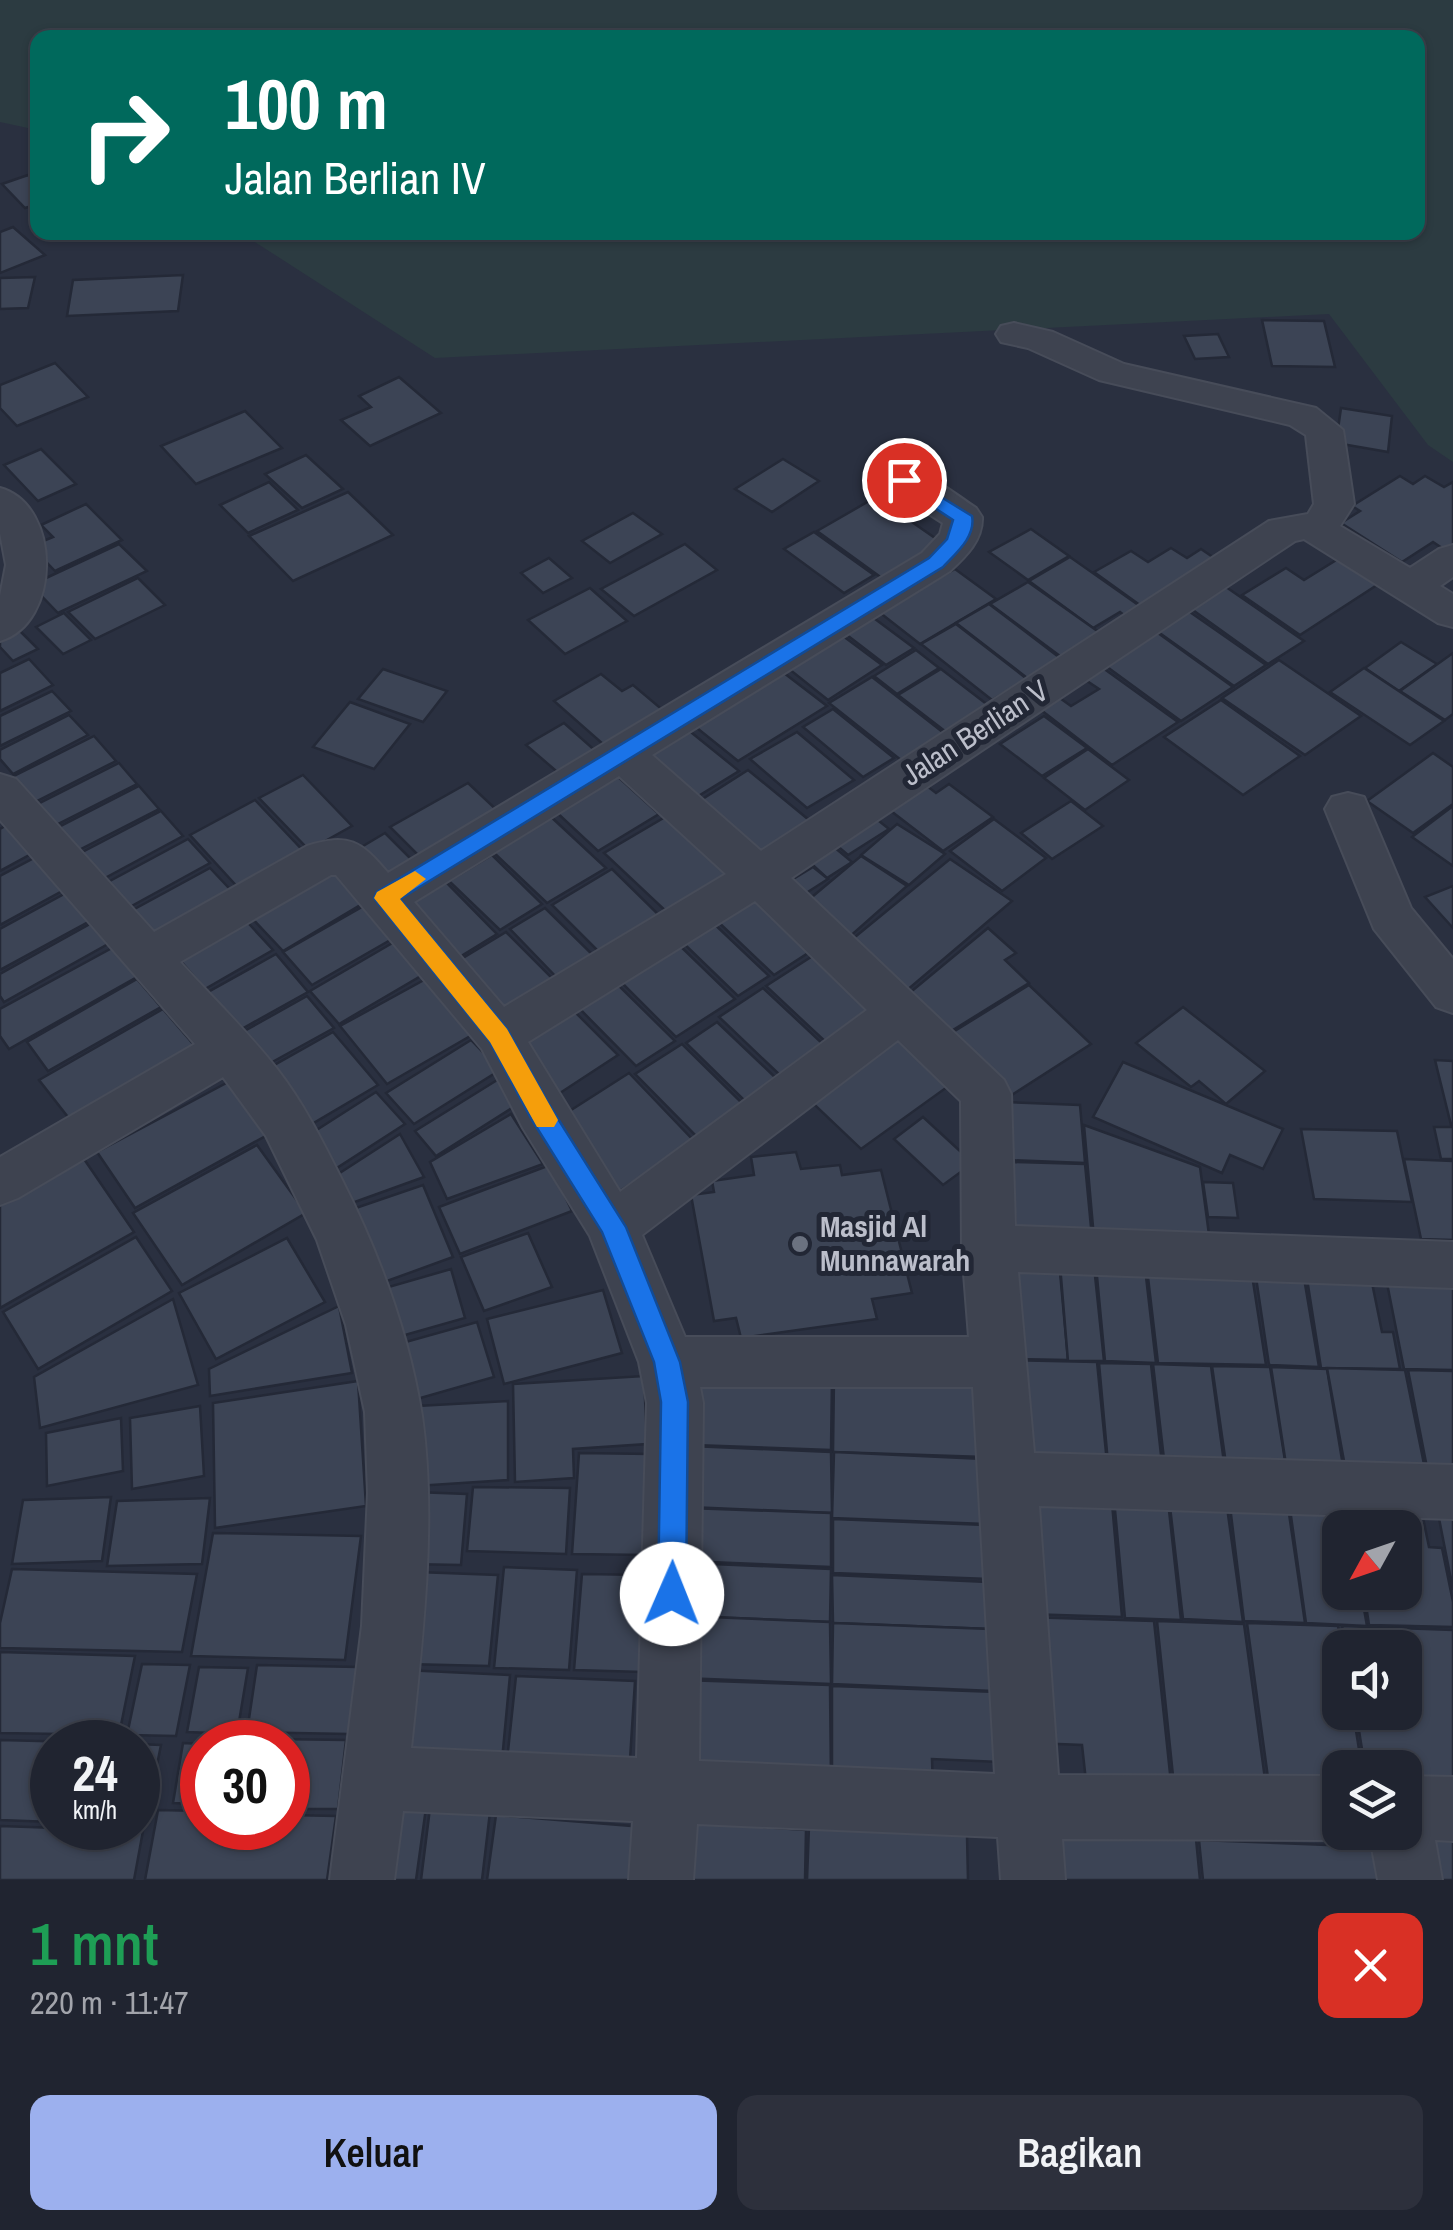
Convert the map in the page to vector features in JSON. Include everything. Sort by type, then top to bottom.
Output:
[{"type":"street","points":[[1014,334],[1040,340],[1112,372],[1303,416],[1318,424],[1324,430],[1334,504],[1318,530],[1453,613]]},
{"type":"street","points":[[385,898],[936,562],[956,542],[964,524],[962,516],[904,480]]},
{"type":"street","points":[[0,501],[16,518],[24,548],[26,591],[16,612],[0,627]]},
{"type":"street","name":"Jalan Berlian V","points":[[499,1035],[759,876],[1284,530],[1305,526],[1318,530]]},
{"type":"street","points":[[1411,586],[1453,558]]},
{"type":"street","points":[[622,752],[902,1010],[986,1094],[989,1248],[1033,1880]]},
{"type":"street","points":[[0,790],[260,1084],[294,1134],[342,1235],[371,1316],[393,1414],[397,1506],[394,1603],[362,1880]]},
{"type":"street","points":[[1348,808],[1378,892],[1391,916],[1453,994]]},
{"type":"street","points":[[147,958],[323,858],[348,857],[499,1035],[541,1113],[613,1227],[667,1362],[676,1435],[667,1794],[661,1880]]},
{"type":"street","points":[[613,1227],[902,1010]]},
{"type":"street","points":[[0,1183],[228,1049]]},
{"type":"street","points":[[989,1248],[1453,1266]]},
{"type":"street","points":[[667,1362],[998,1362]]},
{"type":"street","points":[[1008,1480],[1453,1492]]},
{"type":"street","points":[[376,1778],[1029,1808],[1322,1808]]},
{"type":"street","points":[[1422,1809],[1453,1810]]},
{"type":"street","points":[[1404,1850],[1410,1880]]},
{"type":"shaded area","points":[[0,0],[1453,0],[1453,462],[1428,445],[1329,314],[435,358],[252,240],[1425,240],[1425,30],[30,30],[30,128],[0,122]]},
{"type":"building","points":[[28,175],[30,206],[25,208],[2,184]]},
{"type":"building","points":[[13,227],[45,255],[0,273],[0,232]]},
{"type":"building","points":[[183,275],[178,311],[67,316],[73,280]]},
{"type":"building","points":[[35,277],[28,308],[0,309],[0,278]]},
{"type":"building","points":[[1262,320],[1324,321],[1335,367],[1272,366]]},
{"type":"building","points":[[1218,334],[1229,357],[1195,359],[1184,336]]},
{"type":"building","points":[[55,363],[88,397],[17,426],[0,408],[0,385]]},
{"type":"building","points":[[399,377],[441,413],[370,446],[341,420],[371,407],[359,396]]},
{"type":"building","points":[[1341,408],[1392,416],[1388,452],[1336,443]]},
{"type":"building","points":[[245,411],[282,448],[196,484],[161,446]]},
{"type":"building","points":[[41,449],[76,484],[38,501],[4,465]]},
{"type":"building","points":[[306,455],[343,489],[302,508],[265,474]]},
{"type":"building","points":[[783,459],[819,481],[772,512],[735,489]]},
{"type":"building","points":[[1400,476],[1413,484],[1425,476],[1444,487],[1453,482],[1453,548],[1448,552],[1433,542],[1402,562],[1341,523],[1360,511],[1352,506]]},
{"type":"building","points":[[269,482],[298,510],[248,533],[220,505]]},
{"type":"building","points":[[348,492],[393,535],[293,581],[249,536]]},
{"type":"building","points":[[876,497],[945,545],[886,581],[817,531]]},
{"type":"building","points":[[86,504],[122,540],[55,571],[31,546],[53,537],[41,525]]},
{"type":"building","points":[[633,513],[662,534],[610,563],[582,541]]},
{"type":"building","points":[[1031,529],[1069,556],[1028,580],[989,552]]},
{"type":"building","points":[[814,532],[874,575],[844,593],[784,549]]},
{"type":"building","points":[[119,544],[147,571],[58,613],[31,585]]},
{"type":"building","points":[[685,544],[717,570],[634,616],[601,589]]},
{"type":"building","points":[[1171,548],[1187,558],[1201,549],[1220,562],[1144,608],[1094,572],[1131,551],[1148,562]]},
{"type":"building","points":[[1070,557],[1144,609],[1129,619],[1120,612],[1093,628],[1029,581]]},
{"type":"building","points":[[549,558],[572,578],[543,593],[521,573]]},
{"type":"building","points":[[1338,559],[1377,585],[1300,635],[1242,595],[1286,568],[1304,580]]},
{"type":"building","points":[[955,569],[996,599],[920,644],[879,612]]},
{"type":"building","points":[[138,578],[165,605],[95,639],[68,612]]},
{"type":"building","points":[[1028,582],[1103,635],[1064,659],[990,604]]},
{"type":"building","points":[[1226,587],[1304,641],[1268,664],[1190,608]]},
{"type":"building","points":[[590,588],[627,621],[565,654],[528,620]]},
{"type":"building","points":[[989,604],[1064,661],[1031,681],[956,623]]},
{"type":"building","points":[[1187,610],[1266,665],[1234,686],[1154,629]]},
{"type":"building","points":[[64,613],[91,640],[63,654],[36,627]]},
{"type":"building","points":[[871,616],[914,648],[886,665],[843,632]]},
{"type":"building","points":[[956,624],[1027,679],[992,700],[921,644]]},
{"type":"building","points":[[1151,628],[1233,687],[1181,721],[1099,661]]},
{"type":"building","points":[[20,631],[38,649],[13,661],[0,647],[0,641]]},
{"type":"building","points":[[843,636],[882,665],[828,700],[789,669]]},
{"type":"building","points":[[1401,642],[1437,664],[1399,691],[1365,668]]},
{"type":"building","points":[[916,650],[939,668],[897,694],[874,676]]},
{"type":"building","points":[[1453,653],[1453,714],[1445,720],[1400,691]]},
{"type":"building","points":[[29,659],[53,685],[0,711],[0,673]]},
{"type":"building","points":[[1279,660],[1361,716],[1305,755],[1222,698]]},
{"type":"building","points":[[1096,663],[1178,722],[1112,765],[1032,703],[1050,691],[1071,706],[1099,689],[1078,675]]},
{"type":"building","points":[[1364,668],[1444,721],[1410,745],[1330,692]]},
{"type":"building","points":[[383,669],[447,691],[423,722],[358,699]]},
{"type":"building","points":[[941,669],[993,709],[950,735],[898,695]]},
{"type":"building","points":[[780,670],[827,706],[738,761],[692,724]]},
{"type":"building","points":[[601,674],[622,691],[633,685],[671,717],[612,752],[554,701]]},
{"type":"building","points":[[872,677],[949,737],[906,764],[829,703]]},
{"type":"building","points":[[52,691],[71,711],[0,746],[0,716]]},
{"type":"building","points":[[1221,700],[1300,756],[1243,795],[1164,737]]},
{"type":"building","points":[[350,702],[410,724],[374,769],[313,747]]},
{"type":"building","points":[[833,709],[894,758],[863,777],[803,727]]},
{"type":"building","points":[[69,715],[88,735],[13,774],[0,759],[0,750]]},
{"type":"building","points":[[1044,716],[1087,748],[1042,776],[1000,744]]},
{"type":"building","points":[[564,723],[599,754],[562,776],[526,745]]},
{"type":"building","points":[[687,729],[739,771],[687,803],[637,760]]},
{"type":"building","points":[[797,732],[854,780],[807,808],[750,759]]},
{"type":"building","points":[[94,736],[116,761],[33,803],[12,777]]},
{"type":"building","points":[[1088,749],[1129,780],[1085,810],[1044,778]]},
{"type":"building","points":[[1433,753],[1453,767],[1453,804],[1413,833],[1367,801]]},
{"type":"building","points":[[119,763],[137,784],[48,829],[30,808]]},
{"type":"building","points":[[748,770],[809,820],[751,858],[690,807]]},
{"type":"building","points":[[615,774],[659,814],[598,851],[553,809]]},
{"type":"building","points":[[303,775],[352,826],[309,850],[259,798]]},
{"type":"building","points":[[468,783],[502,815],[424,861],[390,827]]},
{"type":"building","points":[[949,784],[993,817],[943,851],[891,811],[927,786],[936,793]]},
{"type":"building","points":[[139,786],[159,809],[75,852],[55,829]]},
{"type":"building","points":[[255,800],[308,856],[243,893],[190,835]]},
{"type":"building","points":[[1071,801],[1103,826],[1052,859],[1021,833]]},
{"type":"building","points":[[1453,806],[1453,866],[1412,837]]},
{"type":"building","points":[[161,811],[183,836],[92,885],[69,859]]},
{"type":"building","points":[[672,813],[740,875],[671,916],[604,853]]},
{"type":"building","points":[[869,813],[889,829],[848,855],[828,838]]},
{"type":"building","points":[[549,815],[606,868],[547,903],[490,849]]},
{"type":"building","points":[[994,819],[1046,858],[1002,891],[950,851]]},
{"type":"building","points":[[897,824],[945,854],[909,885],[861,855]]},
{"type":"building","points":[[7,825],[31,854],[0,871],[0,829]]},
{"type":"building","points":[[385,833],[418,866],[386,885],[353,852]]},
{"type":"building","points":[[188,839],[210,863],[117,914],[95,889]]},
{"type":"building","points":[[828,842],[852,862],[827,878],[804,857]]},
{"type":"building","points":[[492,855],[542,904],[500,930],[449,881]]},
{"type":"building","points":[[861,856],[907,886],[847,939],[800,907]]},
{"type":"building","points":[[36,857],[64,890],[0,925],[0,876]]},
{"type":"building","points":[[950,859],[1012,901],[906,991],[844,946]]},
{"type":"building","points":[[331,863],[367,901],[283,951],[246,912]]},
{"type":"building","points":[[813,867],[828,879],[800,897],[785,884]]},
{"type":"building","points":[[210,868],[241,901],[148,952],[118,918]]},
{"type":"building","points":[[612,869],[664,920],[603,956],[552,905]]},
{"type":"building","points":[[444,880],[497,934],[453,961],[400,906]]},
{"type":"building","points":[[1453,886],[1453,928],[1425,897]]},
{"type":"building","points":[[761,888],[822,944],[774,975],[713,917]]},
{"type":"building","points":[[66,893],[90,921],[0,970],[0,929]]},
{"type":"building","points":[[369,903],[399,935],[312,985],[283,952]]},
{"type":"building","points":[[545,908],[600,962],[563,984],[510,929]]},
{"type":"building","points":[[239,913],[273,950],[205,989],[172,951]]},
{"type":"building","points":[[709,919],[769,976],[738,996],[678,938]]},
{"type":"building","points":[[90,924],[108,944],[4,1002],[0,996],[0,974]]},
{"type":"building","points":[[988,928],[1016,953],[1005,960],[1029,983],[940,1038],[901,1000]]},
{"type":"building","points":[[506,932],[560,986],[512,1016],[458,961]]},
{"type":"building","points":[[401,938],[431,970],[339,1024],[310,991]]},
{"type":"building","points":[[674,940],[735,999],[676,1037],[615,976]]},
{"type":"building","points":[[112,948],[137,977],[9,1049],[0,1036],[0,1009]]},
{"type":"building","points":[[825,948],[888,1005],[829,1045],[766,986]]},
{"type":"building","points":[[276,954],[308,992],[231,1035],[201,996]]},
{"type":"building","points":[[611,978],[675,1041],[636,1066],[573,1002]]},
{"type":"building","points":[[137,979],[161,1007],[48,1071],[27,1042]]},
{"type":"building","points":[[424,980],[472,1035],[387,1084],[340,1026]]},
{"type":"building","points":[[1029,985],[1091,1044],[1007,1098],[945,1037]]},
{"type":"building","points":[[763,988],[825,1046],[782,1077],[719,1017]]},
{"type":"building","points":[[307,996],[334,1028],[265,1066],[239,1034]]},
{"type":"building","points":[[1183,1007],[1265,1071],[1226,1104],[1199,1081],[1191,1087],[1136,1043]]},
{"type":"building","points":[[163,1009],[200,1052],[75,1126],[39,1080]]},
{"type":"building","points":[[574,1011],[618,1055],[560,1093],[516,1047]]},
{"type":"building","points":[[717,1022],[779,1081],[747,1103],[686,1043]]},
{"type":"building","points":[[888,1030],[950,1085],[861,1149],[800,1091]]},
{"type":"building","points":[[333,1032],[378,1085],[305,1128],[262,1072]]},
{"type":"building","points":[[471,1040],[500,1070],[414,1124],[386,1093]]},
{"type":"building","points":[[682,1044],[745,1106],[697,1137],[635,1074]]},
{"type":"building","points":[[1435,1060],[1453,1061],[1453,1125],[1451,1125]]},
{"type":"building","points":[[1123,1062],[1283,1129],[1263,1169],[1230,1155],[1222,1173],[1093,1117]]},
{"type":"building","points":[[629,1073],[694,1141],[620,1191],[554,1121]]},
{"type":"building","points":[[502,1077],[523,1101],[436,1156],[415,1131]]},
{"type":"building","points":[[232,1080],[271,1133],[135,1208],[97,1152]]},
{"type":"building","points":[[376,1092],[405,1124],[329,1173],[301,1140]]},
{"type":"building","points":[[1003,1102],[1080,1105],[1085,1163],[1007,1160]]},
{"type":"building","points":[[511,1114],[543,1164],[447,1199],[430,1162]]},
{"type":"building","points":[[923,1117],[973,1163],[943,1185],[894,1139]]},
{"type":"building","points":[[1084,1125],[1200,1167],[1210,1242],[1094,1238]]},
{"type":"building","points":[[1434,1127],[1453,1127],[1453,1159],[1441,1159]]},
{"type":"building","points":[[1301,1129],[1397,1131],[1412,1202],[1314,1199]]},
{"type":"building","points":[[400,1134],[424,1177],[352,1203],[332,1178]]},
{"type":"building","points":[[257,1145],[306,1213],[182,1285],[133,1213]]},
{"type":"building","name":"Masjid Al Munnawarah","points":[[796,1152],[801,1169],[840,1165],[842,1175],[881,1170],[912,1293],[872,1299],[877,1319],[741,1338],[736,1318],[714,1321],[691,1195],[714,1192],[712,1181],[754,1175],[751,1157]]},
{"type":"building","points":[[84,1159],[134,1232],[0,1308],[0,1205]]},
{"type":"building","points":[[1404,1159],[1453,1161],[1453,1240],[1421,1239]]},
{"type":"building","points":[[1012,1162],[1085,1164],[1092,1238],[1016,1236]]},
{"type":"building","points":[[550,1165],[572,1211],[460,1254],[439,1207]]},
{"type":"building","points":[[1203,1182],[1233,1183],[1238,1218],[1208,1217]]},
{"type":"building","points":[[423,1185],[453,1257],[376,1285],[347,1211]]},
{"type":"building","points":[[528,1233],[552,1287],[484,1311],[461,1257]]},
{"type":"building","points":[[136,1237],[172,1291],[38,1369],[3,1312]]},
{"type":"building","points":[[287,1238],[325,1302],[216,1359],[179,1293]]},
{"type":"building","points":[[1006,1260],[1059,1261],[1068,1360],[1013,1359]]},
{"type":"building","points":[[1146,1260],[1250,1262],[1266,1365],[1158,1363]]},
{"type":"building","points":[[1254,1264],[1302,1266],[1319,1367],[1269,1365]]},
{"type":"building","points":[[1060,1265],[1094,1266],[1104,1361],[1068,1361]]},
{"type":"building","points":[[1096,1266],[1145,1268],[1156,1363],[1105,1361]]},
{"type":"building","points":[[1305,1266],[1369,1268],[1382,1332],[1393,1332],[1400,1369],[1321,1368]]},
{"type":"building","points":[[1384,1268],[1453,1270],[1453,1370],[1404,1369]]},
{"type":"building","points":[[451,1269],[465,1318],[398,1337],[385,1288]]},
{"type":"building","points":[[603,1290],[622,1353],[504,1384],[487,1319]]},
{"type":"building","points":[[173,1299],[198,1385],[40,1428],[34,1377]]},
{"type":"building","points":[[339,1306],[352,1373],[210,1396],[209,1369]]},
{"type":"building","points":[[477,1322],[494,1377],[417,1399],[402,1343]]},
{"type":"building","points":[[1010,1360],[1097,1362],[1107,1463],[1017,1461]]},
{"type":"building","points":[[1099,1363],[1151,1364],[1162,1464],[1108,1463]]},
{"type":"building","points":[[1153,1364],[1211,1366],[1225,1470],[1165,1468]]},
{"type":"building","points":[[1212,1366],[1270,1367],[1287,1473],[1227,1471]]},
{"type":"building","points":[[1271,1367],[1327,1369],[1344,1472],[1287,1471]]},
{"type":"building","points":[[1327,1368],[1405,1370],[1426,1474],[1346,1472]]},
{"type":"building","points":[[1408,1370],[1453,1371],[1453,1479],[1429,1478]]},
{"type":"building","points":[[698,1372],[832,1377],[831,1450],[694,1445]]},
{"type":"building","points":[[644,1376],[647,1444],[573,1449],[574,1478],[515,1482],[513,1384]]},
{"type":"building","points":[[834,1377],[981,1382],[985,1457],[833,1452]]},
{"type":"building","points":[[358,1381],[366,1506],[215,1528],[213,1403]]},
{"type":"building","points":[[508,1401],[508,1480],[416,1486],[417,1406]]},
{"type":"building","points":[[200,1406],[204,1476],[132,1489],[130,1418]]},
{"type":"building","points":[[121,1418],[123,1471],[47,1486],[46,1433]]},
{"type":"building","points":[[691,1446],[831,1452],[832,1513],[689,1507]]},
{"type":"building","points":[[834,1452],[984,1459],[986,1524],[832,1518]]},
{"type":"building","points":[[579,1453],[651,1454],[647,1555],[572,1554]]},
{"type":"building","points":[[473,1487],[570,1488],[566,1554],[467,1551]]},
{"type":"building","points":[[415,1492],[467,1494],[461,1565],[407,1564]]},
{"type":"building","points":[[111,1497],[102,1561],[12,1564],[23,1500]]},
{"type":"building","points":[[210,1498],[202,1564],[107,1566],[117,1501]]},
{"type":"building","points":[[1169,1498],[1226,1500],[1243,1622],[1183,1619]]},
{"type":"building","points":[[1229,1498],[1287,1500],[1305,1623],[1244,1621]]},
{"type":"building","points":[[1114,1499],[1168,1501],[1181,1620],[1125,1618]]},
{"type":"building","points":[[1019,1500],[1112,1503],[1122,1617],[1026,1614]]},
{"type":"building","points":[[1436,1503],[1453,1504],[1453,1590]]},
{"type":"building","points":[[688,1508],[831,1513],[831,1567],[685,1561]]},
{"type":"building","points":[[1290,1509],[1322,1510],[1322,1610],[1364,1610],[1367,1626],[1306,1623]]},
{"type":"building","points":[[1422,1513],[1429,1547],[1442,1548],[1453,1602],[1453,1627],[1369,1625],[1367,1610],[1422,1610]]},
{"type":"building","points":[[833,1519],[986,1525],[989,1579],[833,1573]]},
{"type":"building","points":[[213,1533],[361,1536],[345,1660],[191,1656]]},
{"type":"building","points":[[689,1563],[831,1569],[830,1622],[686,1616]]},
{"type":"building","points":[[504,1567],[577,1570],[569,1670],[494,1668]]},
{"type":"building","points":[[12,1569],[197,1574],[182,1652],[0,1648],[0,1623]]},
{"type":"building","points":[[417,1572],[498,1575],[489,1666],[406,1664]]},
{"type":"building","points":[[582,1574],[649,1575],[643,1672],[574,1670]]},
{"type":"building","points":[[832,1575],[988,1582],[990,1629],[833,1623]]},
{"type":"building","points":[[686,1616],[830,1622],[831,1684],[683,1678]]},
{"type":"building","points":[[1025,1617],[1154,1621],[1171,1783],[1086,1781],[1082,1745],[1034,1743]]},
{"type":"building","points":[[1157,1621],[1244,1624],[1265,1779],[1173,1776]]},
{"type":"building","points":[[833,1623],[990,1629],[993,1691],[832,1684]]},
{"type":"building","points":[[1247,1623],[1338,1626],[1339,1630],[1322,1630],[1322,1730],[1356,1730],[1359,1750],[1322,1750],[1322,1780],[1268,1778]]},
{"type":"building","points":[[1342,1626],[1453,1630],[1453,1779],[1422,1778],[1422,1750],[1362,1750],[1359,1730],[1422,1730],[1422,1630],[1343,1630]]},
{"type":"building","points":[[0,1652],[135,1656],[122,1720],[30,1720],[30,1734],[0,1733]]},
{"type":"building","points":[[142,1664],[190,1665],[176,1736],[160,1736],[160,1720],[130,1720]]},
{"type":"building","points":[[257,1665],[358,1667],[349,1734],[310,1733],[310,1720],[249,1720]]},
{"type":"building","points":[[199,1667],[248,1668],[239,1720],[189,1720]]},
{"type":"building","points":[[404,1670],[510,1675],[501,1771],[392,1766]]},
{"type":"building","points":[[516,1676],[635,1681],[629,1775],[506,1770]]},
{"type":"building","points":[[683,1680],[830,1685],[831,1782],[679,1776]]},
{"type":"building","points":[[832,1686],[997,1692],[1000,1762],[932,1759],[933,1791],[832,1786]]},
{"type":"building","points":[[0,1740],[30,1741],[30,1821],[0,1820]]},
{"type":"building","points":[[310,1740],[346,1740],[338,1809],[310,1809]]},
{"type":"building","points":[[180,1761],[180,1803],[173,1803]]},
{"type":"building","points":[[387,1805],[426,1808],[416,1880],[376,1880]]},
{"type":"building","points":[[430,1808],[490,1812],[482,1880],[421,1880]]},
{"type":"building","points":[[160,1810],[180,1810],[180,1850],[310,1850],[310,1815],[336,1816],[327,1880],[145,1880],[151,1850],[160,1850]]},
{"type":"building","points":[[496,1815],[644,1827],[640,1880],[487,1880]]},
{"type":"building","points":[[678,1821],[806,1830],[805,1880],[674,1880]]},
{"type":"building","points":[[0,1826],[30,1827],[30,1850],[140,1850],[134,1880],[0,1880]]},
{"type":"building","points":[[809,1826],[967,1835],[968,1880],[807,1880]]},
{"type":"building","points":[[1059,1835],[1196,1839],[1200,1880],[1062,1880]]},
{"type":"building","points":[[1422,1835],[1453,1836],[1453,1880],[1417,1880],[1412,1850],[1422,1850]]},
{"type":"building","points":[[1199,1840],[1322,1845],[1322,1850],[1379,1850],[1384,1880],[1203,1880]]},
{"type":"slow traffic","points":[[415,879],[385,898],[499,1035],[546,1120]]},
{"type":"place","name":"Masjid Al Munnawarah","points":[[800,1244]]},
{"type":"route","points":[[672,1594],[675,1402],[667,1362],[613,1227],[541,1113],[499,1035],[385,898],[936,562],[956,542],[964,524],[962,516],[904,480]]}]
